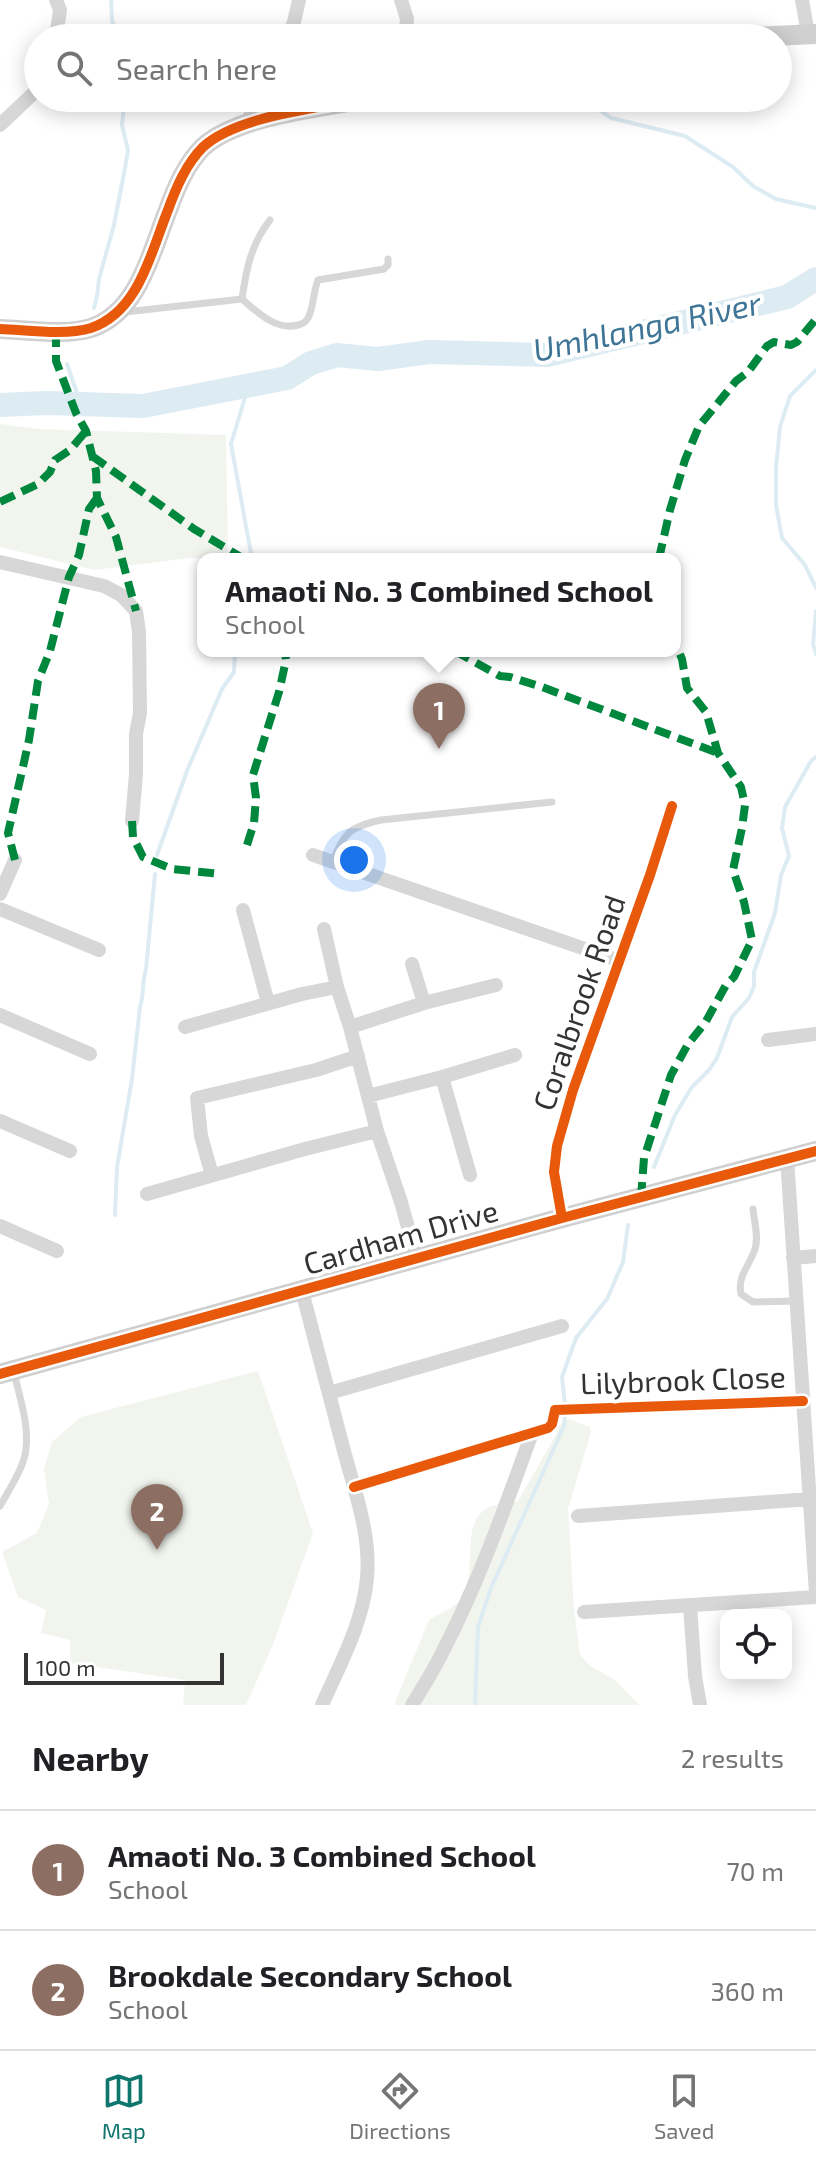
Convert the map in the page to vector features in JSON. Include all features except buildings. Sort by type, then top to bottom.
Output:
[{"type":"street","points":[[56,0],[60,10],[58,24]]},
{"type":"street","points":[[293,24],[299,0]]},
{"type":"street","points":[[401,0],[406,24]]},
{"type":"street","points":[[792,35],[812,34],[802,0]]},
{"type":"street","points":[[0,125],[24,102]]},
{"type":"street","points":[[247,124],[252,112]]},
{"type":"street","points":[[0,329],[89,329],[110,320],[129,301],[141,279],[173,195],[187,167],[203,147],[224,132],[295,112]]},
{"type":"street","points":[[0,562],[104,586],[121,595],[136,611],[140,713],[136,734],[132,821]]},
{"type":"street","name":"Coralbrook Road","points":[[562,1218],[554,1172],[557,1146],[573,1090],[672,806]]},
{"type":"street","points":[[313,855],[620,961]]},
{"type":"street","points":[[0,894],[15,860]]},
{"type":"street","points":[[0,909],[99,950]]},
{"type":"street","points":[[243,910],[268,1003]]},
{"type":"street","points":[[324,929],[377,1131],[417,1260]]},
{"type":"street","points":[[412,964],[424,1003]]},
{"type":"street","points":[[350,1027],[424,1003],[496,985]]},
{"type":"street","points":[[185,1027],[337,987]]},
{"type":"street","points":[[0,1015],[90,1054]]},
{"type":"street","points":[[768,1040],[816,1034]]},
{"type":"street","points":[[368,1096],[515,1055]]},
{"type":"street","points":[[212,1175],[201,1136],[197,1098],[316,1070],[358,1056]]},
{"type":"street","points":[[442,1077],[470,1175]]},
{"type":"street","points":[[0,1121],[70,1151]]},
{"type":"street","points":[[147,1194],[377,1131]]},
{"type":"street","name":"Cardham Drive","points":[[7,1372],[816,1151]]},
{"type":"street","points":[[584,1612],[816,1595],[787,1158]]},
{"type":"street","points":[[0,1226],[57,1251]]},
{"type":"street","points":[[793,1258],[816,1256]]},
{"type":"street","points":[[302,1291],[363,1524],[367,1577],[352,1637],[322,1705]]},
{"type":"street","points":[[329,1393],[562,1326]]},
{"type":"street","name":"Lilybrook Close","points":[[532,1433],[552,1424],[555,1410],[803,1401]]},
{"type":"street","points":[[354,1487],[532,1433]]},
{"type":"street","points":[[412,1705],[459,1620],[532,1433]]},
{"type":"street","points":[[578,1516],[810,1499]]},
{"type":"street","points":[[690,1605],[700,1705]]},
{"type":"lane","points":[[242,299],[247,264],[260,232],[270,220]]},
{"type":"lane","points":[[118,312],[242,299],[276,323],[291,326],[303,324],[308,318],[318,280],[384,269],[388,259]]},
{"type":"lane","points":[[332,862],[345,834],[359,825],[552,802]]},
{"type":"lane","points":[[753,1209],[756,1247],[743,1273],[739,1286],[741,1294],[753,1302],[796,1301]]},
{"type":"lane","points":[[0,1506],[27,1450],[25,1421],[7,1372]]},
{"type":"shaded area","points":[[0,424],[39,429],[226,435],[228,553],[197,553],[197,558],[94,570],[0,547]]},
{"type":"shaded area","points":[[258,1371],[313,1533],[274,1642],[246,1705],[183,1705],[185,1680],[70,1663],[70,1640],[41,1633],[46,1610],[18,1597],[2,1552],[37,1533],[49,1504],[44,1469],[52,1442],[81,1417]]},
{"type":"shaded area","points":[[569,1419],[590,1427],[591,1432],[568,1509],[580,1655],[590,1666],[615,1680],[639,1705],[394,1705],[429,1620],[457,1603],[464,1593],[473,1527],[478,1516],[487,1508],[518,1501],[559,1425]]},
{"type":"waterway","points":[[111,0],[113,24]]},
{"type":"waterway","points":[[94,308],[128,150],[122,125],[123,112]]},
{"type":"waterway","points":[[602,112],[611,118],[685,136],[733,167],[753,186],[776,199],[816,208]]},
{"type":"waterway","name":"Umhlanga River","points":[[0,405],[143,406],[287,378],[311,363],[337,355],[378,359],[429,352],[547,355],[787,297],[816,279]]},
{"type":"waterway","points":[[67,364],[81,405]]},
{"type":"waterway","points":[[816,370],[790,396],[780,427],[776,467],[776,505],[782,538],[805,565],[816,588]]},
{"type":"waterway","points":[[249,384],[231,444],[251,553]]},
{"type":"waterway","points":[[816,611],[813,644],[816,654]]},
{"type":"waterway","points":[[157,855],[187,771],[222,689],[234,672],[235,657]]},
{"type":"waterway","points":[[654,1167],[675,1115],[692,1087],[717,1058],[732,1017],[749,998],[754,986],[754,972],[775,913],[781,875],[789,856],[782,828],[785,807],[816,757]]},
{"type":"waterway","points":[[115,1215],[117,1167],[132,1079],[155,874]]},
{"type":"waterway","points":[[565,1405],[562,1377],[576,1338],[607,1299],[623,1262],[628,1225]]},
{"type":"waterway","points":[[475,1705],[478,1627],[491,1588],[564,1426],[565,1414]]},
{"type":"marked path","points":[[660,553],[685,460],[699,426],[767,346],[774,342],[791,345],[797,342],[816,319]]},
{"type":"marked path","points":[[56,331],[56,361],[86,431],[96,471],[97,498],[116,537],[136,611]]},
{"type":"marked path","points":[[0,502],[38,484],[50,472],[55,460],[70,450],[86,431]]},
{"type":"marked path","points":[[92,456],[194,529],[234,553]]},
{"type":"marked path","points":[[15,860],[8,833],[29,740],[38,681],[50,651],[69,577],[79,555],[89,509],[97,498]]},
{"type":"marked path","points":[[247,845],[254,823],[256,798],[253,775],[279,692],[286,657]]},
{"type":"marked path","points":[[466,657],[500,676],[542,687],[718,753]]},
{"type":"marked path","points":[[641,1198],[644,1158],[671,1075],[688,1044],[734,977],[752,940],[733,870],[745,805],[741,787],[718,753],[706,712],[687,688],[681,657]]},
{"type":"marked path","points":[[132,821],[133,837],[143,857],[172,869],[221,874]]},
{"type":"cycle path","points":[[0,329],[70,332],[91,328],[107,320],[121,309],[141,279],[178,185],[203,147],[237,127],[293,112]]},
{"type":"cycle path","points":[[562,1218],[554,1172],[557,1146],[573,1090],[672,806]]},
{"type":"cycle path","points":[[0,1374],[816,1151]]},
{"type":"cycle path","points":[[354,1487],[548,1428],[555,1410],[803,1401]]},
{"type":"place","name":"Amaoti No. 3 Combined School","points":[[439,749]]},
{"type":"place","name":"Brookdale Secondary School","points":[[157,1550]]}]
